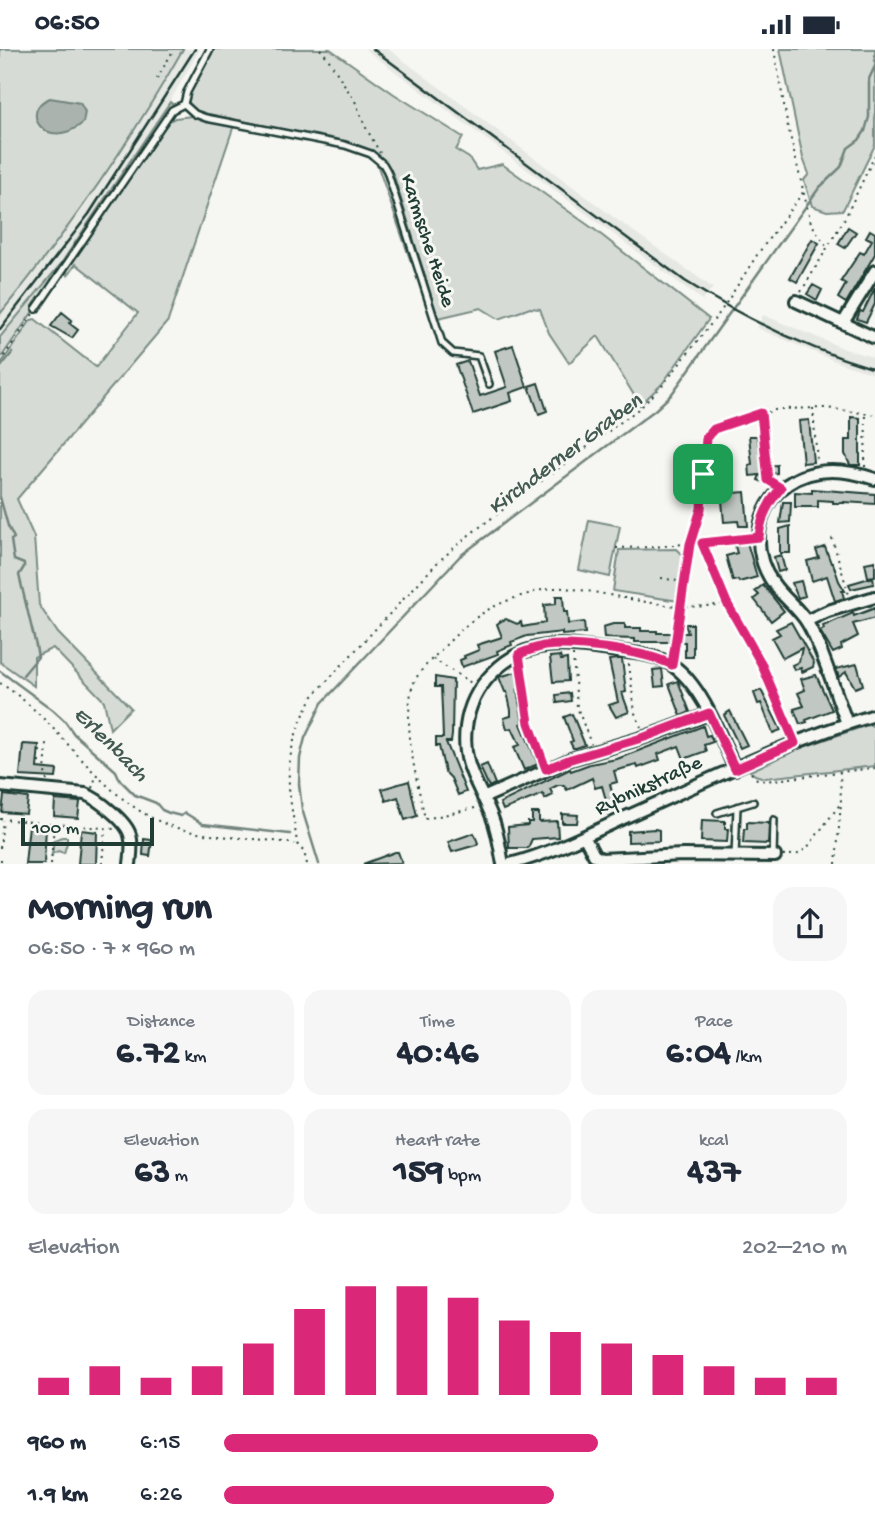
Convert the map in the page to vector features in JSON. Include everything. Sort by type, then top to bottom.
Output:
[{"type":"street","points":[[843,323],[875,271]]},
{"type":"street","points":[[796,301],[875,338]]},
{"type":"street","points":[[847,723],[806,621],[773,584],[764,568],[759,537],[767,506],[781,488],[792,481],[818,471],[840,471],[870,478]]},
{"type":"street","points":[[806,621],[828,611],[875,597]]},
{"type":"street","points":[[503,864],[493,819],[472,776],[465,750],[467,717],[479,689],[499,666],[519,654],[547,646],[573,646],[651,655],[672,665],[689,680],[739,767]]},
{"type":"street","points":[[483,798],[546,769],[709,713]]},
{"type":"street","name":"Rybnikstraße","points":[[515,863],[585,838],[795,743],[875,715]]},
{"type":"street","points":[[0,786],[89,796],[128,830],[131,864]]},
{"type":"street","points":[[585,838],[594,855],[601,859],[684,860],[735,856],[777,858]]},
{"type":"lane","points":[[36,309],[172,110],[184,104],[187,92],[210,49]]},
{"type":"lane","name":"Karmsche Heide","points":[[184,104],[195,114],[206,118],[359,149],[371,154],[383,164],[442,343],[453,353],[479,356],[489,384]]},
{"type":"lane","points":[[717,813],[753,802]]},
{"type":"lane","points":[[735,856],[737,807]]},
{"type":"lane","points":[[774,820],[777,858]]},
{"type":"path","points":[[157,79],[174,49]]},
{"type":"path","points":[[320,49],[356,103],[365,126],[380,150],[383,164]]},
{"type":"path","points":[[774,49],[811,223],[827,247]]},
{"type":"path","points":[[796,301],[845,218],[875,155]]},
{"type":"path","points":[[296,844],[289,770],[294,738],[313,697],[438,562],[469,535],[641,407],[663,385],[721,311],[757,255],[804,191]]},
{"type":"path","points":[[0,362],[36,309]]},
{"type":"path","points":[[813,407],[818,471]]},
{"type":"path","points":[[672,665],[690,544],[701,509],[706,438],[714,429],[778,409],[813,407],[875,415]]},
{"type":"path","points":[[866,412],[870,478]]},
{"type":"path","points":[[761,413],[768,480],[781,488]]},
{"type":"path","points":[[616,548],[759,537]]},
{"type":"path","points":[[832,538],[851,603]]},
{"type":"path","points":[[702,543],[727,603],[761,663],[795,743]]},
{"type":"path","points":[[661,577],[684,582]]},
{"type":"path","points":[[680,606],[706,608],[727,603]]},
{"type":"path","points":[[573,646],[577,707],[594,752]]},
{"type":"path","points":[[628,652],[635,713],[645,737]]},
{"type":"path","points":[[519,654],[529,723],[546,769]]},
{"type":"path","points":[[432,659],[479,689]]},
{"type":"path","points":[[0,683],[41,718],[133,806],[164,824],[202,833],[296,844],[304,852],[307,864]]},
{"type":"path","points":[[46,790],[47,744]]},
{"type":"path","points":[[39,751],[46,752]]},
{"type":"path","points":[[38,762],[46,763]]},
{"type":"path","points":[[739,767],[757,779],[766,781],[875,768]]},
{"type":"path","points":[[836,864],[841,803],[840,772]]},
{"type":"path","points":[[89,796],[97,773]]},
{"type":"path","points":[[777,858],[803,851],[814,841],[841,803]]},
{"type":"path","points":[[0,848],[1,819],[41,820],[123,830]]},
{"type":"path","points":[[51,864],[54,823]]},
{"type":"path","points":[[102,864],[105,828]]},
{"type":"path","points":[[47,833],[53,834]]},
{"type":"path","points":[[98,838],[104,838]]},
{"type":"path","points":[[46,843],[52,844]]},
{"type":"path","points":[[97,848],[103,849]]},
{"type":"path","points":[[103,853],[109,853]]},
{"type":"path","points":[[45,854],[51,855]]},
{"type":"path","points":[[777,858],[790,856]]},
{"type":"path","points":[[96,859],[102,860]]},
{"type":"path","points":[[0,860],[3,860],[2,864]]},
{"type":"shaded area","points":[[0,49],[183,49],[97,186],[0,314]]},
{"type":"shaded area","points":[[183,49],[200,49],[166,108],[60,265],[0,337],[0,314],[87,200],[160,90]]},
{"type":"shaded area","points":[[213,49],[330,49],[394,94],[463,137],[456,150],[469,158],[477,170],[502,164],[595,230],[709,319],[662,384],[640,405],[598,336],[569,363],[549,333],[540,309],[530,308],[499,319],[481,308],[438,318],[394,176],[387,164],[375,153],[357,145],[199,112],[192,108],[188,101],[190,90]]},
{"type":"shaded area","points":[[365,49],[388,49],[713,288],[702,300]]},
{"type":"shaded area","points":[[780,49],[875,49],[875,145],[843,210],[827,211],[812,206],[804,180],[809,174],[803,158]]},
{"type":"shaded area","points":[[50,98],[80,103],[85,112],[83,123],[69,131],[57,133],[40,126],[36,111]]},
{"type":"shaded area","points":[[170,102],[175,106],[0,359],[0,337],[60,265]]},
{"type":"shaded area","points":[[192,116],[234,125],[168,321],[17,499],[34,537],[39,605],[58,633],[131,708],[110,729],[104,701],[53,648],[34,657],[34,686],[0,662],[0,365],[31,320],[35,319],[96,367],[138,313],[76,264],[68,275],[66,269],[167,122]]},
{"type":"shaded area","points":[[376,161],[386,173],[414,264],[411,262]]},
{"type":"shaded area","points":[[763,315],[845,349],[875,358],[875,374],[842,364],[757,328]]},
{"type":"shaded area","points":[[589,520],[620,526],[610,577],[579,570]]},
{"type":"shaded area","points":[[677,549],[685,557],[679,601],[613,591],[619,550]]},
{"type":"shaded area","points":[[868,725],[875,727],[875,766],[765,778],[750,771],[803,747]]},
{"type":"shaded area","points":[[67,837],[64,853],[58,851],[52,854],[54,840]]},
{"type":"building","points":[[848,227],[856,232],[845,248],[838,244]]},
{"type":"building","points":[[870,230],[875,233],[875,254],[846,303],[838,298],[846,284],[841,281],[860,252],[864,254],[872,240],[866,237]]},
{"type":"building","points":[[812,239],[819,243],[797,282],[790,278]]},
{"type":"building","points":[[813,285],[822,290],[817,300],[807,294]]},
{"type":"building","points":[[875,288],[875,304],[866,322],[857,319],[860,311],[863,312]]},
{"type":"building","points":[[62,312],[72,320],[69,323],[78,330],[72,338],[51,326]]},
{"type":"building","points":[[513,345],[527,387],[510,393],[512,401],[473,414],[456,365],[468,361],[480,396],[507,387],[495,351]]},
{"type":"building","points":[[538,383],[547,411],[539,414],[529,386]]},
{"type":"building","points":[[851,417],[860,418],[860,465],[850,465],[845,454],[845,440],[851,440]]},
{"type":"building","points":[[809,420],[813,462],[803,463],[799,421]]},
{"type":"building","points":[[749,436],[757,436],[762,466],[777,465],[777,473],[769,474],[765,483],[758,480],[760,475],[750,476],[749,465],[752,464]]},
{"type":"building","points":[[733,485],[734,493],[745,492],[748,526],[739,526],[738,521],[724,522],[721,490],[725,490],[725,486]]},
{"type":"building","points":[[812,489],[875,494],[875,504],[818,500],[818,507],[795,507],[795,492],[812,493]]},
{"type":"building","points":[[783,502],[791,502],[790,522],[780,523]]},
{"type":"building","points":[[790,526],[790,553],[780,553],[780,529]]},
{"type":"building","points":[[746,539],[757,577],[733,581],[726,556],[737,553],[734,543]]},
{"type":"building","points":[[825,547],[845,591],[842,591],[844,598],[835,601],[827,576],[812,581],[807,561],[819,558],[816,550]]},
{"type":"building","points":[[781,555],[785,570],[778,572],[774,557]]},
{"type":"building","points":[[875,561],[875,576],[868,577],[865,563]]},
{"type":"building","points":[[873,577],[874,584],[851,589],[849,584]]},
{"type":"building","points":[[801,581],[805,596],[798,598],[792,583]]},
{"type":"building","points":[[763,585],[784,611],[771,621],[754,599],[759,595],[755,591]]},
{"type":"building","points":[[556,596],[563,596],[568,624],[584,622],[585,633],[562,635],[562,632],[527,636],[511,642],[512,645],[497,651],[498,654],[462,667],[460,660],[479,650],[477,645],[502,637],[497,624],[501,621],[506,619],[517,624],[521,622],[522,627],[545,623],[544,605],[556,604]]},
{"type":"building","points":[[875,608],[875,618],[853,624],[858,636],[841,645],[842,649],[833,653],[820,631],[824,629],[823,626],[853,613],[854,616]]},
{"type":"building","points":[[791,622],[814,663],[813,667],[802,672],[801,668],[794,670],[792,665],[799,662],[802,648],[783,658],[772,638],[780,634],[776,629]]},
{"type":"building","points":[[625,624],[625,628],[641,628],[641,631],[657,633],[688,633],[685,624],[693,624],[693,657],[685,657],[685,642],[635,642],[635,639],[604,638],[603,627]]},
{"type":"building","points":[[560,656],[561,660],[567,659],[568,681],[553,682],[550,657]]},
{"type":"building","points":[[622,659],[626,692],[622,693],[629,712],[616,717],[609,705],[618,702],[609,660]]},
{"type":"building","points":[[857,664],[863,685],[855,688],[846,672],[839,677],[836,669]]},
{"type":"building","points":[[662,669],[664,686],[655,687],[653,670]]},
{"type":"building","points":[[516,672],[521,724],[538,764],[524,770],[514,747],[520,745],[512,728],[507,729],[504,718],[511,716],[511,710],[507,692],[499,677]]},
{"type":"building","points":[[816,675],[832,710],[800,724],[794,709],[804,706],[798,693],[805,690],[801,679]]},
{"type":"building","points":[[435,677],[453,680],[452,735],[451,742],[446,742],[466,792],[458,795],[451,778],[445,772],[439,746],[436,746],[436,738],[443,738],[441,687],[435,687]]},
{"type":"building","points":[[678,681],[690,712],[681,716],[669,684]]},
{"type":"building","points":[[761,690],[781,730],[773,733],[761,703],[758,704],[754,693]]},
{"type":"building","points":[[570,693],[571,701],[557,703],[556,695]]},
{"type":"building","points":[[730,711],[747,745],[740,748],[724,715]]},
{"type":"building","points":[[572,714],[585,745],[576,748],[573,748],[570,742],[573,741],[564,717]]},
{"type":"building","points":[[703,726],[706,736],[710,735],[713,742],[704,745],[706,751],[684,759],[679,746],[658,754],[660,760],[638,768],[637,765],[614,771],[617,782],[610,784],[615,805],[608,807],[602,786],[595,788],[592,778],[567,790],[564,785],[558,785],[550,789],[553,795],[545,799],[543,794],[503,810],[500,803],[570,769],[571,771],[617,759]]},
{"type":"building","points":[[23,744],[39,745],[37,768],[57,770],[56,778],[20,776]]},
{"type":"building","points":[[487,764],[495,784],[489,787],[480,767]]},
{"type":"building","points":[[409,781],[417,816],[405,820],[398,797],[386,801],[382,789]]},
{"type":"building","points":[[4,795],[28,798],[26,814],[2,812]]},
{"type":"building","points":[[55,800],[80,802],[78,818],[54,816]]},
{"type":"building","points":[[532,813],[539,813],[539,822],[557,821],[558,837],[532,839],[528,848],[509,848],[508,827],[528,825],[528,822],[532,822]]},
{"type":"building","points":[[562,814],[578,815],[577,823],[562,823]]},
{"type":"building","points":[[702,820],[725,821],[725,829],[728,829],[727,842],[701,841]]},
{"type":"building","points":[[747,822],[769,823],[768,844],[743,843]]},
{"type":"building","points":[[29,825],[46,827],[44,864],[25,864]]},
{"type":"building","points":[[81,830],[97,832],[96,864],[78,864]]},
{"type":"building","points":[[659,830],[659,841],[628,842],[628,831]]},
{"type":"building","points":[[474,833],[478,843],[476,845],[452,852],[448,842]]},
{"type":"building","points":[[144,839],[152,840],[150,856],[143,855]]},
{"type":"building","points":[[398,852],[402,863],[363,864]]},
{"type":"waterway","name":"Kirchderner Graben","points":[[319,864],[302,809],[299,784],[300,758],[305,738],[322,703],[460,556],[655,410],[671,395],[819,188],[841,167],[848,148],[859,140],[865,131],[869,117],[869,79],[875,66]]},
{"type":"waterway","points":[[0,368],[12,353]]},
{"type":"waterway","points":[[0,497],[14,538],[11,540],[14,560],[24,564],[19,575],[38,657],[23,675]]},
{"type":"waterway","name":"Erlenbach","points":[[0,671],[64,720],[74,734],[116,771],[120,780],[135,795],[156,803],[169,813],[181,816],[185,813],[203,824],[290,834]]},
{"type":"railway","points":[[0,329],[89,214],[195,49]]},
{"type":"railway","points":[[373,49],[685,281],[777,332],[875,369]]},
{"type":"route","points":[[761,413],[768,480],[781,488],[767,506],[759,537],[702,543],[727,603],[761,663],[795,743],[735,769],[709,713],[546,769],[529,723],[519,654],[547,646],[573,646],[651,655],[672,665],[690,544],[701,509],[703,474],[706,438],[714,429],[761,413]]}]
